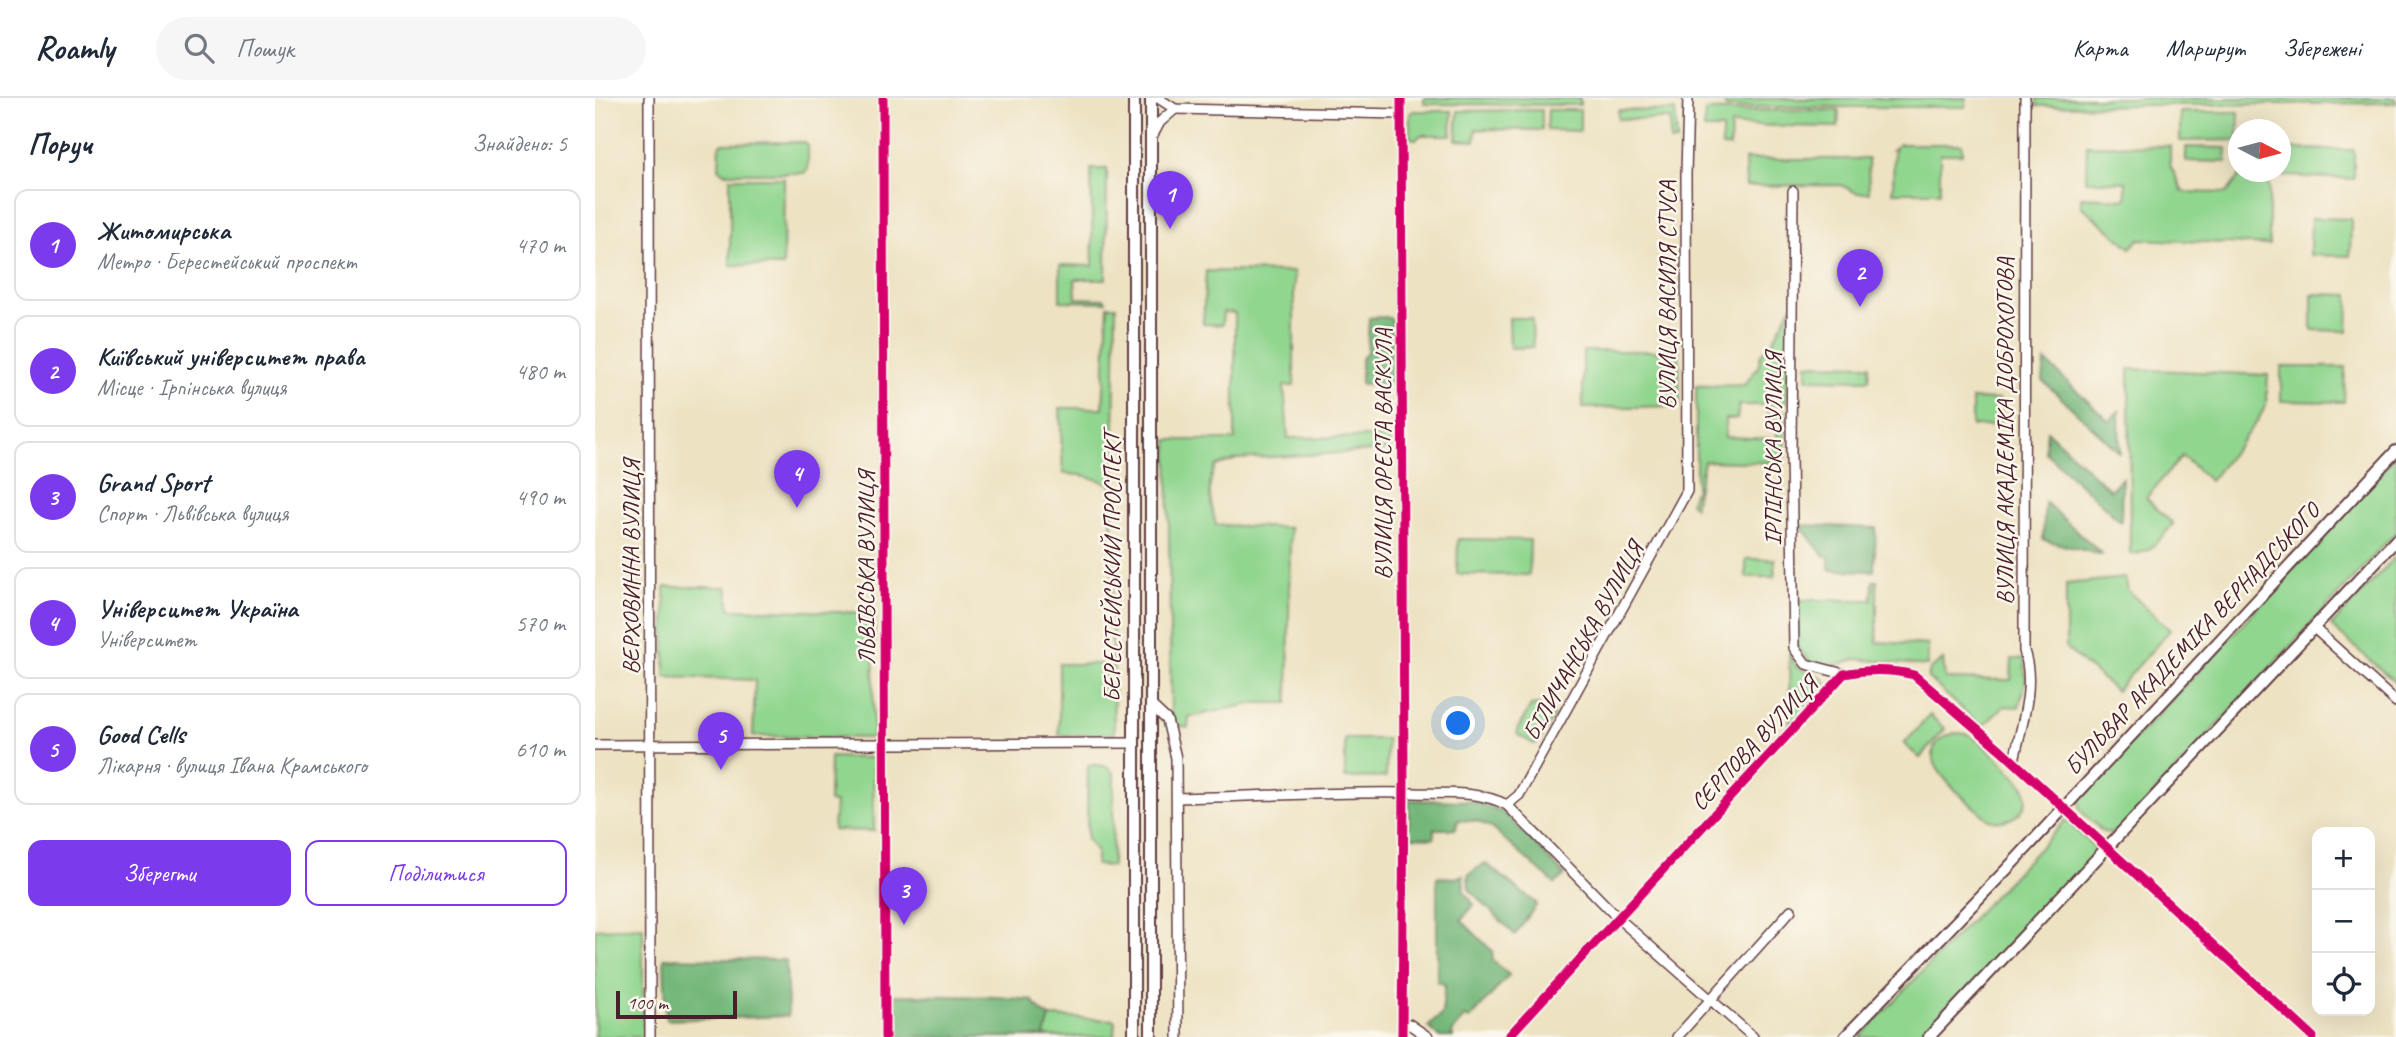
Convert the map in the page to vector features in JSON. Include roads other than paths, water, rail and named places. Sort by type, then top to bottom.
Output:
[{"type":"main road","name":"БЕРЕСТЕЙСЬКИЙ ПРОСПЕКТ","points":[[1134,98],[1134,1037]]},
{"type":"main road","name":"БЕРЕСТЕЙСЬКИЙ ПРОСПЕКТ","points":[[1151,98],[1151,1037]]},
{"type":"main road","name":"БУЛЬВАР АКАДЕМІКА ВЕРНАДСЬКОГО","points":[[1845,1037],[2064,808],[2396,451]]},
{"type":"main road","points":[[1929,1037],[2396,540]]},
{"type":"street","name":"ВЕРХОВИННА ВУЛИЦЯ","points":[[649,98],[650,1037]]},
{"type":"street","name":"ЛЬВІВСЬКА ВУЛИЦЯ","points":[[883,98],[885,1037]]},
{"type":"street","points":[[1159,98],[1175,109],[1400,114]]},
{"type":"street","name":"ВУЛИЦЯ ОРЕСТА ВАСКУЛА","points":[[1401,98],[1404,792],[1402,1037]]},
{"type":"street","name":"ВУЛИЦЯ ВАСИЛЯ СТУСА","points":[[1687,491],[1688,98]]},
{"type":"street","name":"ВУЛИЦЯ АКАДЕМІКА ДОБРОХОТОВА","points":[[2014,761],[2029,684],[2029,664],[2024,651],[2025,98]]},
{"type":"street","points":[[1151,138],[1160,122],[1175,109]]},
{"type":"street","name":"ІРПІНСЬКА ВУЛИЦЯ","points":[[1793,191],[1791,456],[1794,648],[1806,664],[1844,674]]},
{"type":"street","name":"БІЛИЧАНСЬКА ВУЛИЦЯ","points":[[1507,806],[1519,795],[1687,491]]},
{"type":"street","points":[[2314,628],[2396,702]]},
{"type":"street","name":"СЕРПОВА ВУЛИЦЯ","points":[[1508,1037],[1844,674],[1864,670],[1897,671],[1914,675],[2014,761],[2313,1037]]},
{"type":"street","name":"БЕРЕСТЕЙСЬКИЙ ПРОСПЕКТ","points":[[1151,705],[1167,720],[1175,758],[1178,1037]]},
{"type":"street","points":[[595,745],[1133,743]]},
{"type":"street","points":[[1177,798],[1404,792],[1476,794],[1493,798],[1507,806],[1618,918],[1753,1037]]},
{"type":"street","points":[[1677,1037],[1791,910]]},
{"type":"street","points":[[1403,1024],[1409,1024],[1427,1037]]},
{"type":"place","name":"Житомирська","points":[[1170,229]]},
{"type":"place","name":"Київський університет права","points":[[1860,307]]},
{"type":"place","name":"Університет Україна","points":[[797,508]]},
{"type":"place","name":"Good Cells","points":[[721,770]]},
{"type":"place","name":"Grand Sport","points":[[904,925]]}]
